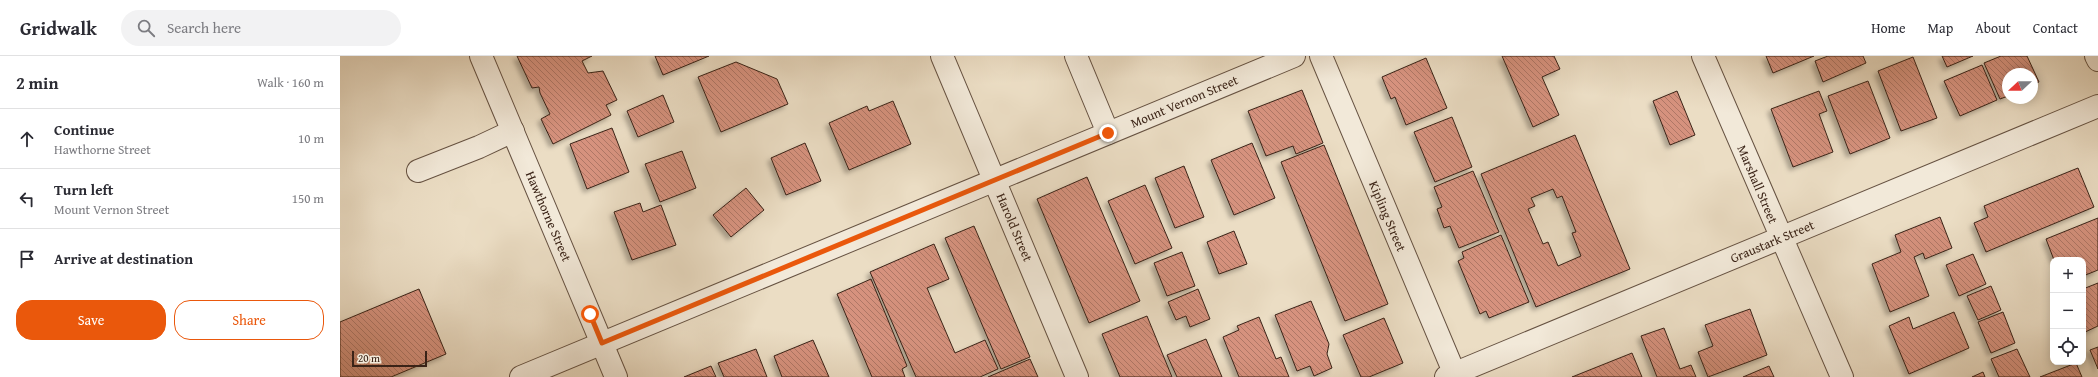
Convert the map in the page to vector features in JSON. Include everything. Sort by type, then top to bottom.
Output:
[{"type":"street","name":"Hawthorne Street","points":[[482,56],[616,377]]},
{"type":"street","name":"Harold Street","points":[[942,56],[1077,377]]},
{"type":"street","points":[[1076,56],[1108,133]]},
{"type":"street","name":"Mount Vernon Street","points":[[520,377],[1294,56]]},
{"type":"street","name":"Kipling Street","points":[[1321,56],[1452,376]]},
{"type":"street","name":"Marshall Street","points":[[1703,56],[1842,377]]},
{"type":"street","points":[[2096,56],[2098,60]]},
{"type":"street","name":"Graustark Street","points":[[1452,376],[2098,106]]},
{"type":"street","points":[[418,171],[479,147],[513,131]]},
{"type":"building","points":[[517,56],[592,56],[582,61],[588,73],[603,71],[617,100],[606,105],[611,115],[553,144],[541,119],[550,114],[540,93],[539,87],[532,88]]},
{"type":"building","points":[[655,56],[709,56],[663,75]]},
{"type":"building","points":[[1502,56],[1554,56],[1560,69],[1542,77],[1559,115],[1533,127]]},
{"type":"building","points":[[1766,56],[1814,56],[1773,73]]},
{"type":"building","points":[[1828,56],[1863,56],[1866,63],[1823,82],[1815,61]]},
{"type":"building","points":[[1942,56],[1973,56],[1947,67]]},
{"type":"building","points":[[2001,56],[2027,56],[2033,68],[2002,68],[2002,98],[2000,99],[1984,63]]},
{"type":"building","points":[[1913,57],[1937,118],[1901,131],[1878,71]]},
{"type":"building","points":[[1426,58],[1447,108],[1406,125],[1395,97],[1391,99],[1382,77]]},
{"type":"building","points":[[736,62],[777,79],[788,104],[721,132],[698,77]]},
{"type":"building","points":[[1982,65],[1997,100],[1960,116],[1944,81]]},
{"type":"building","points":[[1868,81],[1890,138],[1850,154],[1828,96]]},
{"type":"building","points":[[1302,90],[1323,143],[1296,154],[1293,146],[1266,156],[1248,111]]},
{"type":"building","points":[[1677,91],[1695,135],[1670,145],[1653,101]]},
{"type":"building","points":[[1819,91],[1827,111],[1819,114],[1833,152],[1793,167],[1771,109]]},
{"type":"building","points":[[663,95],[674,122],[638,137],[627,111]]},
{"type":"building","points":[[893,101],[911,144],[849,170],[829,123],[867,106],[869,111]]},
{"type":"building","points":[[1452,117],[1472,167],[1435,182],[1414,132]]},
{"type":"building","points":[[612,128],[629,172],[587,189],[570,144]]},
{"type":"building","points":[[1575,135],[1630,269],[1536,307],[1481,174]],"holes":[[[1553,189],[1557,198],[1562,196],[1576,232],[1572,233],[1581,256],[1558,266],[1548,242],[1543,244],[1528,209],[1535,206],[1531,198]]]},
{"type":"building","points":[[805,143],[821,181],[786,195],[771,158]]},
{"type":"building","points":[[1252,143],[1275,198],[1234,215],[1211,160]]},
{"type":"building","points":[[1324,145],[1388,304],[1345,321],[1281,162]]},
{"type":"building","points":[[682,151],[696,188],[660,202],[645,164]]},
{"type":"building","points":[[1184,166],[1204,217],[1175,228],[1155,178]]},
{"type":"building","points":[[2078,168],[2094,207],[1986,252],[1974,223],[1988,217],[1984,206]]},
{"type":"building","points":[[1473,171],[1499,232],[1459,248],[1450,226],[1444,228],[1437,209],[1442,207],[1434,187]]},
{"type":"building","points":[[1087,177],[1140,301],[1089,323],[1037,199]]},
{"type":"building","points":[[1145,185],[1172,248],[1135,264],[1108,201]]},
{"type":"building","points":[[746,188],[764,210],[731,237],[713,215]]},
{"type":"building","points":[[640,203],[643,212],[661,205],[676,245],[632,260],[614,212]]},
{"type":"building","points":[[1940,217],[1952,248],[1925,259],[1923,253],[1914,257],[1929,296],[1890,312],[1872,264],[1901,252],[1895,235]]},
{"type":"building","points":[[2098,218],[2098,270],[2086,275],[2086,257],[2053,257],[2046,239]]},
{"type":"building","points":[[974,226],[1030,357],[1001,369],[945,238]]},
{"type":"building","points":[[1234,231],[1247,264],[1219,274],[1207,242]]},
{"type":"building","points":[[1501,235],[1529,302],[1489,318],[1486,311],[1480,314],[1458,261],[1464,258],[1462,252]]},
{"type":"building","points":[[934,244],[949,279],[927,288],[955,353],[985,340],[998,369],[980,377],[916,377],[870,272]]},
{"type":"building","points":[[1182,252],[1195,286],[1167,296],[1154,263]]},
{"type":"building","points":[[1973,254],[1986,284],[1959,296],[1946,265]]},
{"type":"building","points":[[871,279],[907,366],[902,369],[905,377],[872,377],[837,294]]},
{"type":"building","points":[[2098,283],[2098,326],[2086,332],[2086,293],[2086,288]]},
{"type":"building","points":[[1991,286],[2001,310],[1978,320],[1967,296]]},
{"type":"building","points":[[419,289],[446,354],[391,377],[340,377],[340,322]]},
{"type":"building","points":[[1198,289],[1210,319],[1190,327],[1186,316],[1176,320],[1168,302]]},
{"type":"building","points":[[1311,301],[1329,344],[1327,354],[1332,368],[1314,376],[1310,366],[1297,371],[1275,315]]},
{"type":"building","points":[[1750,309],[1767,355],[1708,377],[1698,352],[1713,346],[1705,325]]},
{"type":"building","points":[[1954,312],[1969,348],[1909,374],[1889,326],[1909,317],[1913,329]]},
{"type":"building","points":[[2003,312],[2015,343],[1991,353],[1978,322]]},
{"type":"building","points":[[1147,316],[1172,377],[1120,377],[1102,334]]},
{"type":"building","points":[[1259,317],[1276,359],[1281,357],[1289,377],[1239,377],[1223,337],[1239,330],[1237,326]]},
{"type":"building","points":[[1384,318],[1403,363],[1369,377],[1361,377],[1343,335]]},
{"type":"building","points":[[1664,328],[1680,369],[1691,365],[1696,377],[1657,377],[1641,336]]},
{"type":"building","points":[[1206,339],[1222,377],[1177,377],[1167,355]]},
{"type":"building","points":[[813,340],[829,377],[782,377],[774,356]]},
{"type":"building","points":[[2098,347],[2098,369],[2090,350]]},
{"type":"building","points":[[756,349],[767,377],[724,377],[718,363]]},
{"type":"building","points":[[2017,349],[2030,377],[1999,377],[1991,359]]},
{"type":"building","points":[[1632,353],[1642,377],[1572,377]]},
{"type":"building","points":[[1030,359],[1038,377],[988,377]]},
{"type":"building","points":[[2071,365],[2077,365],[2082,377],[2040,377]]},
{"type":"building","points":[[711,366],[716,377],[684,377]]},
{"type":"building","points":[[1769,366],[1774,377],[1743,377]]},
{"type":"building","points":[[1983,372],[1985,377],[1972,377]]},
{"type":"route","points":[[590,314],[602,343],[1108,133]]}]
